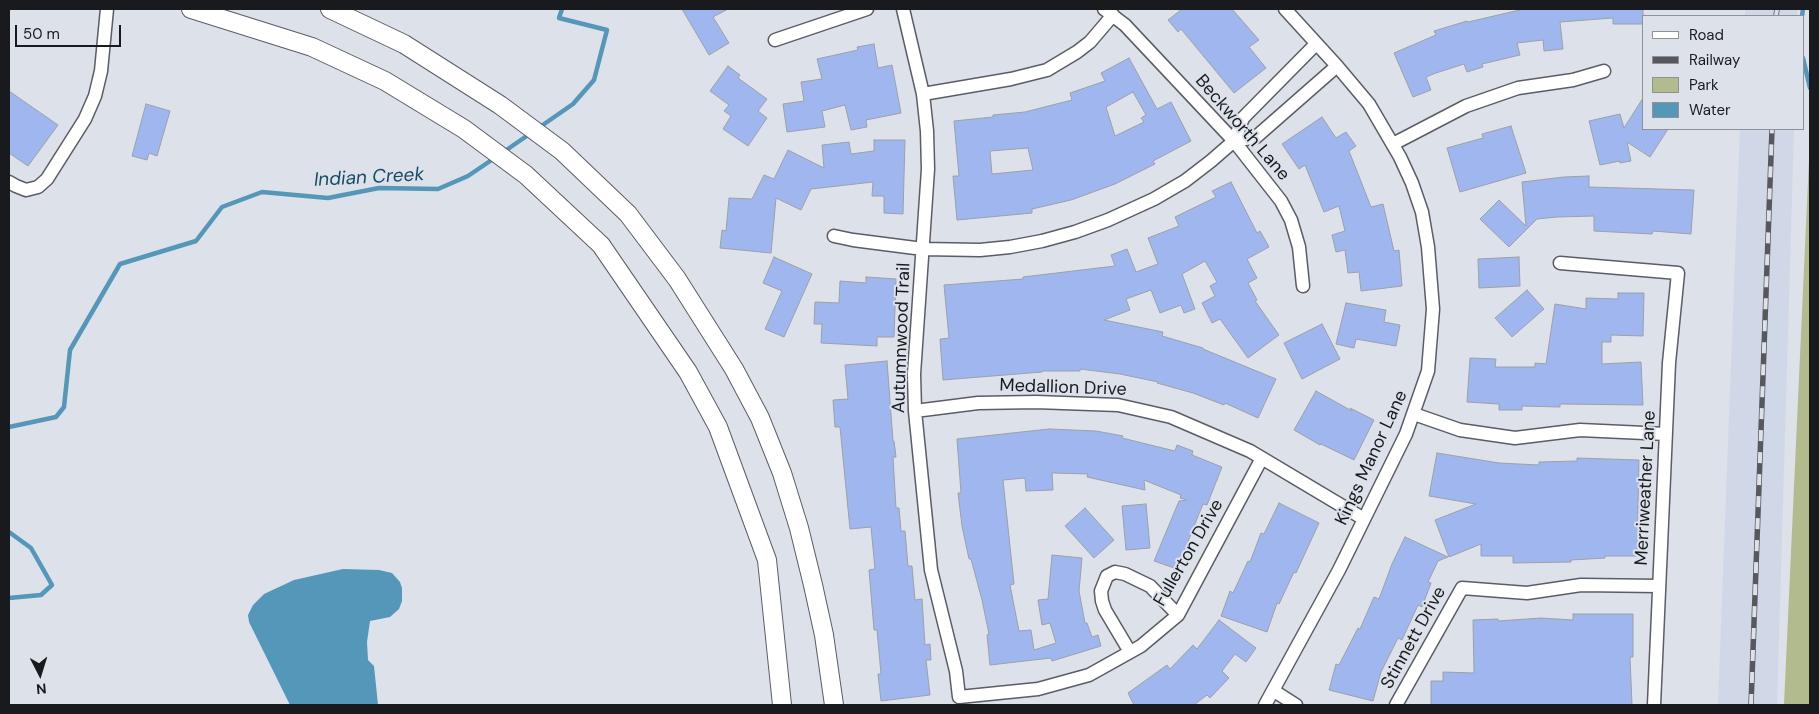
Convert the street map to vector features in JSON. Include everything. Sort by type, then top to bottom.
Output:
[{"type":"main road","points":[[192,9],[312,47],[385,81],[464,129],[526,176],[601,245],[683,365],[718,427],[766,560],[782,705]]},
{"type":"main road","points":[[330,9],[404,44],[500,105],[562,151],[628,214],[677,279],[734,369],[760,418],[782,473],[799,528],[824,635],[834,705]]},
{"type":"street","points":[[9,182],[26,190],[38,188],[47,179],[86,119],[95,96],[101,71],[107,9]]},
{"type":"street","points":[[775,40],[866,9]]},
{"type":"street","name":"Autumnwood Trail","points":[[903,9],[923,94],[927,131],[928,169],[914,374],[915,411],[931,570],[956,671],[959,697]]},
{"type":"street","name":"Kings Manor Lane","points":[[1265,705],[1364,519],[1406,434],[1428,371],[1432,317],[1431,280],[1422,212],[1412,183],[1393,144],[1369,104],[1285,9]]},
{"type":"street","points":[[923,94],[1020,78],[1047,70],[1090,42],[1109,12]]},
{"type":"street","name":"Beckworth Lane","points":[[1109,12],[1178,81],[1234,141],[1272,189],[1286,210],[1299,247],[1303,286]]},
{"type":"street","points":[[1234,141],[1243,118],[1316,44]]},
{"type":"street","points":[[834,236],[923,250],[980,250],[1042,241],[1091,227],[1169,191],[1234,141],[1256,137],[1337,66]]},
{"type":"street","points":[[1393,144],[1466,106],[1518,88],[1573,80],[1604,71]]},
{"type":"street","name":"Merriweather Lane","points":[[1560,263],[1678,272],[1666,434],[1654,705]]},
{"type":"street","name":"Medallion Drive","points":[[915,411],[978,403],[1036,402],[1118,405],[1171,417],[1250,451],[1364,519]]},
{"type":"street","points":[[1414,414],[1460,430],[1515,438],[1580,430],[1666,434]]},
{"type":"street","name":"Fullerton Drive","points":[[959,697],[1038,689],[1089,675],[1141,646],[1178,615],[1262,458]]},
{"type":"street","points":[[1130,652],[1102,602],[1101,591],[1106,576],[1115,572],[1125,574],[1150,586],[1178,615]]},
{"type":"street","name":"Stinnett Drive","points":[[1396,705],[1462,588],[1527,593],[1581,585],[1659,586]]},
{"type":"street","points":[[1274,691],[1296,705]]},
{"type":"shaded area","points":[[1745,9],[1797,9],[1797,15],[1745,15]]},
{"type":"shaded area","points":[[1740,130],[1794,130],[1777,705],[1718,705]]},
{"type":"green space","points":[[1810,138],[1810,705],[1784,705]]},
{"type":"water","points":[[343,569],[379,570],[392,573],[400,582],[402,588],[402,601],[399,609],[390,617],[370,621],[367,642],[368,660],[374,666],[378,705],[290,705],[249,622],[248,615],[253,605],[264,594],[294,580]]},
{"type":"building","points":[[682,9],[728,9],[713,17],[729,43],[709,55]]},
{"type":"building","points":[[1182,9],[1232,9],[1259,40],[1249,47],[1266,68],[1234,93],[1181,29],[1178,32],[1168,20]]},
{"type":"building","points":[[1524,9],[1643,9],[1642,24],[1613,24],[1613,18],[1560,22],[1563,49],[1544,51],[1543,40],[1517,43],[1520,55],[1482,64],[1483,67],[1467,72],[1464,64],[1436,73],[1426,77],[1431,90],[1413,97],[1394,53],[1436,35],[1434,31]]},
{"type":"building","points":[[874,44],[878,68],[892,65],[901,113],[866,120],[867,127],[851,130],[845,105],[822,111],[825,127],[787,132],[783,104],[804,101],[801,82],[822,79],[817,59],[858,50],[857,47]]},
{"type":"building","points":[[1129,58],[1157,109],[1171,102],[1191,141],[1153,161],[1155,164],[1115,184],[1071,200],[1032,209],[1032,213],[957,220],[953,176],[959,176],[954,121],[1025,112],[1072,100],[1070,93],[1105,81],[1101,73]],"holes":[[[1133,92],[1146,115],[1141,118],[1144,122],[1115,136],[1106,107]],[[1028,148],[1033,170],[992,174],[990,151]]]},
{"type":"building","points":[[728,66],[740,75],[738,78],[767,99],[758,111],[767,118],[748,146],[723,129],[731,116],[724,111],[729,105],[710,91]]},
{"type":"building","points":[[9,91],[58,125],[28,166],[9,153]]},
{"type":"building","points":[[1642,100],[1642,130],[1667,130],[1650,157],[1627,142],[1631,161],[1600,165],[1589,121],[1620,114],[1624,128]]},
{"type":"building","points":[[146,104],[170,111],[157,156],[149,153],[147,160],[132,156]]},
{"type":"building","points":[[1322,117],[1336,138],[1346,132],[1356,146],[1349,151],[1371,207],[1383,204],[1394,251],[1399,250],[1402,286],[1361,291],[1359,272],[1348,273],[1345,250],[1336,252],[1332,235],[1345,231],[1339,206],[1324,212],[1305,165],[1299,169],[1282,144]]},
{"type":"building","points":[[1511,126],[1526,173],[1460,192],[1447,148],[1483,138],[1482,134]]},
{"type":"building","points":[[874,140],[905,140],[903,214],[884,213],[884,196],[872,196],[873,182],[811,189],[801,210],[776,198],[771,253],[720,248],[722,230],[726,231],[729,198],[752,199],[764,175],[774,179],[788,150],[824,168],[822,145],[849,142],[851,154],[874,151]]},
{"type":"building","points":[[1589,176],[1589,187],[1694,190],[1691,234],[1653,231],[1652,234],[1594,231],[1594,216],[1557,217],[1537,219],[1509,247],[1480,219],[1499,200],[1526,226],[1522,182]]},
{"type":"building","points":[[1231,182],[1257,233],[1260,231],[1269,247],[1247,259],[1257,278],[1248,283],[1257,300],[1255,301],[1279,335],[1248,358],[1220,319],[1212,323],[1202,303],[1215,296],[1210,286],[1217,282],[1205,261],[1182,274],[1195,309],[1184,313],[1181,305],[1160,313],[1151,290],[1126,299],[1130,310],[1104,320],[1163,332],[1162,336],[1203,348],[1276,379],[1258,418],[1225,403],[1224,405],[1158,382],[1120,374],[1080,369],[1080,371],[1042,371],[943,380],[940,339],[949,338],[944,285],[1023,279],[1023,277],[1115,266],[1111,255],[1127,249],[1136,272],[1158,264],[1148,238],[1179,226],[1175,217],[1216,197],[1212,191]]},
{"type":"building","points":[[774,257],[812,274],[784,337],[765,329],[782,291],[763,283]]},
{"type":"building","points":[[1519,257],[1520,286],[1479,288],[1478,259]]},
{"type":"building","points":[[866,277],[896,279],[894,337],[877,337],[877,346],[821,343],[822,324],[814,324],[815,302],[839,303],[840,281],[866,283]]},
{"type":"building","points":[[1527,290],[1544,309],[1512,337],[1495,318]]},
{"type":"building","points":[[1618,293],[1644,293],[1643,336],[1611,335],[1611,342],[1602,342],[1602,364],[1641,362],[1643,405],[1560,404],[1560,407],[1522,406],[1522,410],[1499,410],[1499,404],[1467,402],[1470,358],[1496,359],[1495,367],[1535,367],[1535,363],[1546,364],[1555,304],[1586,309],[1586,298],[1618,299]]},
{"type":"building","points":[[1346,303],[1386,310],[1384,322],[1400,325],[1396,346],[1356,339],[1354,348],[1336,344]]},
{"type":"building","points":[[1322,324],[1340,359],[1302,379],[1284,343]]},
{"type":"building","points":[[887,361],[896,457],[893,457],[896,508],[899,508],[901,531],[905,531],[908,566],[912,566],[915,600],[922,599],[925,645],[930,644],[931,660],[926,660],[930,695],[881,701],[878,674],[881,674],[877,630],[874,630],[869,570],[875,569],[871,527],[850,529],[840,427],[835,427],[833,400],[848,399],[845,365]]},
{"type":"building","points":[[1316,391],[1352,411],[1350,408],[1374,420],[1354,460],[1320,445],[1294,430]]},
{"type":"building","points":[[1049,429],[1096,431],[1123,436],[1122,438],[1175,451],[1177,445],[1193,451],[1192,455],[1222,467],[1207,505],[1203,504],[1177,569],[1154,561],[1179,501],[1187,500],[1180,498],[1181,495],[1144,480],[1145,490],[1087,477],[1088,474],[1052,473],[1053,490],[1026,491],[1025,478],[1003,480],[1014,584],[1010,585],[1019,631],[1031,630],[1034,650],[1056,643],[1050,623],[1042,625],[1038,600],[1048,599],[1052,555],[1082,558],[1079,591],[1085,623],[1087,623],[1092,637],[1098,635],[1101,646],[1052,661],[1051,658],[990,665],[987,635],[989,634],[962,526],[958,493],[961,493],[957,439]]},
{"type":"building","points":[[1437,453],[1499,463],[1539,465],[1539,462],[1577,461],[1577,458],[1639,460],[1637,556],[1605,556],[1605,558],[1571,560],[1571,562],[1513,563],[1513,556],[1481,556],[1481,544],[1449,557],[1435,520],[1476,504],[1429,496]]},
{"type":"building","points":[[1279,503],[1319,523],[1296,573],[1294,572],[1279,604],[1277,603],[1267,632],[1221,616],[1230,591],[1233,593],[1248,561],[1250,562],[1261,533],[1264,534]]},
{"type":"building","points":[[1146,504],[1150,548],[1126,550],[1122,506]]},
{"type":"building","points":[[1085,508],[1114,540],[1094,558],[1065,526]]},
{"type":"building","points":[[1405,537],[1448,557],[1438,561],[1428,582],[1431,583],[1422,607],[1418,605],[1402,640],[1398,638],[1381,672],[1373,701],[1329,690],[1336,664],[1339,665],[1358,628],[1360,629],[1374,597],[1379,599],[1392,564]]},
{"type":"building","points":[[1573,614],[1633,614],[1633,657],[1630,657],[1632,705],[1431,705],[1431,681],[1443,681],[1443,672],[1474,673],[1473,620],[1498,619],[1498,621],[1541,618],[1573,620]]},
{"type":"building","points":[[1219,620],[1256,648],[1246,662],[1235,654],[1222,671],[1229,678],[1210,698],[1207,695],[1194,705],[1134,705],[1128,693],[1167,665],[1170,669],[1193,645],[1197,649]]},
{"type":"waterway","name":"Indian Creek","points":[[537,129],[573,104],[594,80],[607,30],[559,18],[562,9]]},
{"type":"waterway","points":[[1802,15],[1803,9]]},
{"type":"waterway","points":[[1804,62],[1810,88]]},
{"type":"waterway","name":"Indian Creek","points":[[502,153],[531,133]]},
{"type":"waterway","name":"Indian Creek","points":[[9,427],[56,417],[64,407],[70,350],[120,264],[196,241],[222,207],[262,192],[328,198],[379,188],[438,189],[468,176],[496,157]]},
{"type":"waterway","name":"Indian Creek","points":[[9,532],[31,548],[52,585],[41,595],[9,598]]},
{"type":"railway","points":[[1776,15],[1777,9]]},
{"type":"railway","points":[[1751,705],[1772,130]]}]
